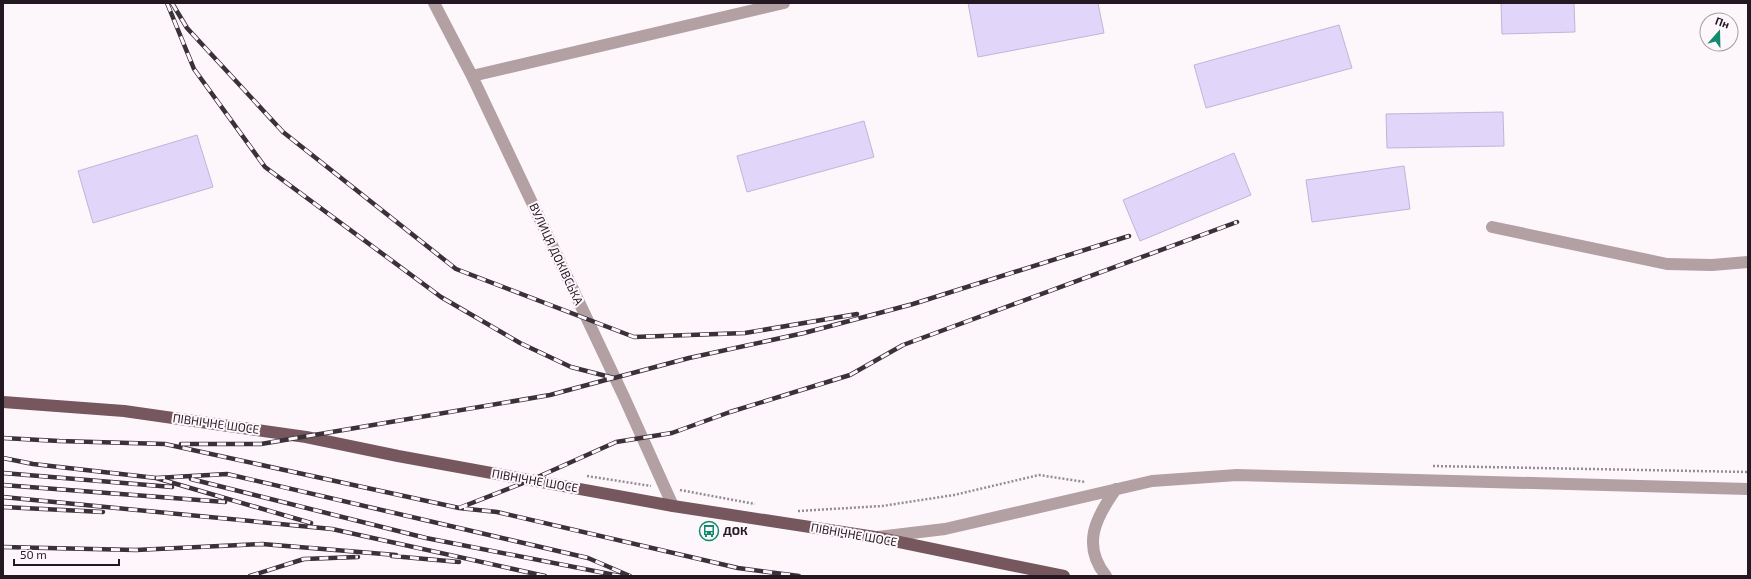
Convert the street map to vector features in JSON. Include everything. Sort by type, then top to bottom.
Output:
[{"type":"main road","name":"ПІВНІЧНЕ ШОСЕ","points":[[3,402],[124,411],[306,438],[406,458],[673,506],[875,537],[1064,576]]},
{"type":"street","name":"ВУЛИЦЯ ДОКІВСЬКА","points":[[434,3],[472,76],[624,397],[673,506]]},
{"type":"street","points":[[472,76],[784,3]]},
{"type":"street","points":[[1492,227],[1667,264],[1705,265],[1748,262]]},
{"type":"street","points":[[875,537],[945,529],[1152,481],[1237,475],[1748,489]]},
{"type":"street","points":[[1106,576],[1099,567],[1093,547],[1094,533],[1101,511],[1116,489]]},
{"type":"path","points":[[1430,466],[1748,472]]},
{"type":"path","points":[[795,511],[882,506],[940,498],[1039,475],[1083,482]]},
{"type":"path","points":[[677,490],[756,504]]},
{"type":"building","points":[[968,3],[1098,3],[1104,33],[978,57]]},
{"type":"building","points":[[1501,3],[1574,3],[1575,32],[1502,34]]},
{"type":"building","points":[[1339,25],[1352,68],[1206,108],[1194,65]]},
{"type":"building","points":[[1503,112],[1504,146],[1387,148],[1386,114]]},
{"type":"building","points":[[864,121],[874,157],[747,192],[737,156]]},
{"type":"building","points":[[197,135],[213,187],[93,223],[78,171]]},
{"type":"building","points":[[1234,153],[1251,195],[1140,241],[1123,200]]},
{"type":"building","points":[[1404,166],[1410,209],[1312,222],[1306,180]]},
{"type":"railway","points":[[167,3],[194,69],[265,167],[441,297],[520,343],[571,367],[614,378],[689,358],[804,333],[913,304],[1129,236]]},
{"type":"railway","points":[[172,3],[187,28],[283,132],[456,269],[634,337],[745,333],[857,314]]},
{"type":"railway","points":[[459,508],[531,480],[616,442],[672,433],[730,412],[850,375],[903,345],[1237,222]]},
{"type":"railway","points":[[181,444],[261,444],[550,395],[613,378]]},
{"type":"railway","points":[[3,438],[165,444],[459,508],[497,512],[738,568],[799,576]]},
{"type":"railway","points":[[3,458],[33,464],[156,478],[311,523]]},
{"type":"railway","points":[[3,473],[172,487]]},
{"type":"railway","points":[[156,478],[227,474],[588,558],[630,576]]},
{"type":"railway","points":[[191,479],[426,538],[620,576]]},
{"type":"railway","points":[[3,485],[225,502]]},
{"type":"railway","points":[[3,497],[332,529],[545,576]]},
{"type":"railway","points":[[3,507],[103,512]]},
{"type":"railway","points":[[3,547],[136,550],[262,544],[396,555]]},
{"type":"railway","points":[[392,556],[459,562]]},
{"type":"railway","points":[[250,576],[304,559],[358,557]]},
{"type":"place","name":"ДОК","points":[[709,531]]}]
